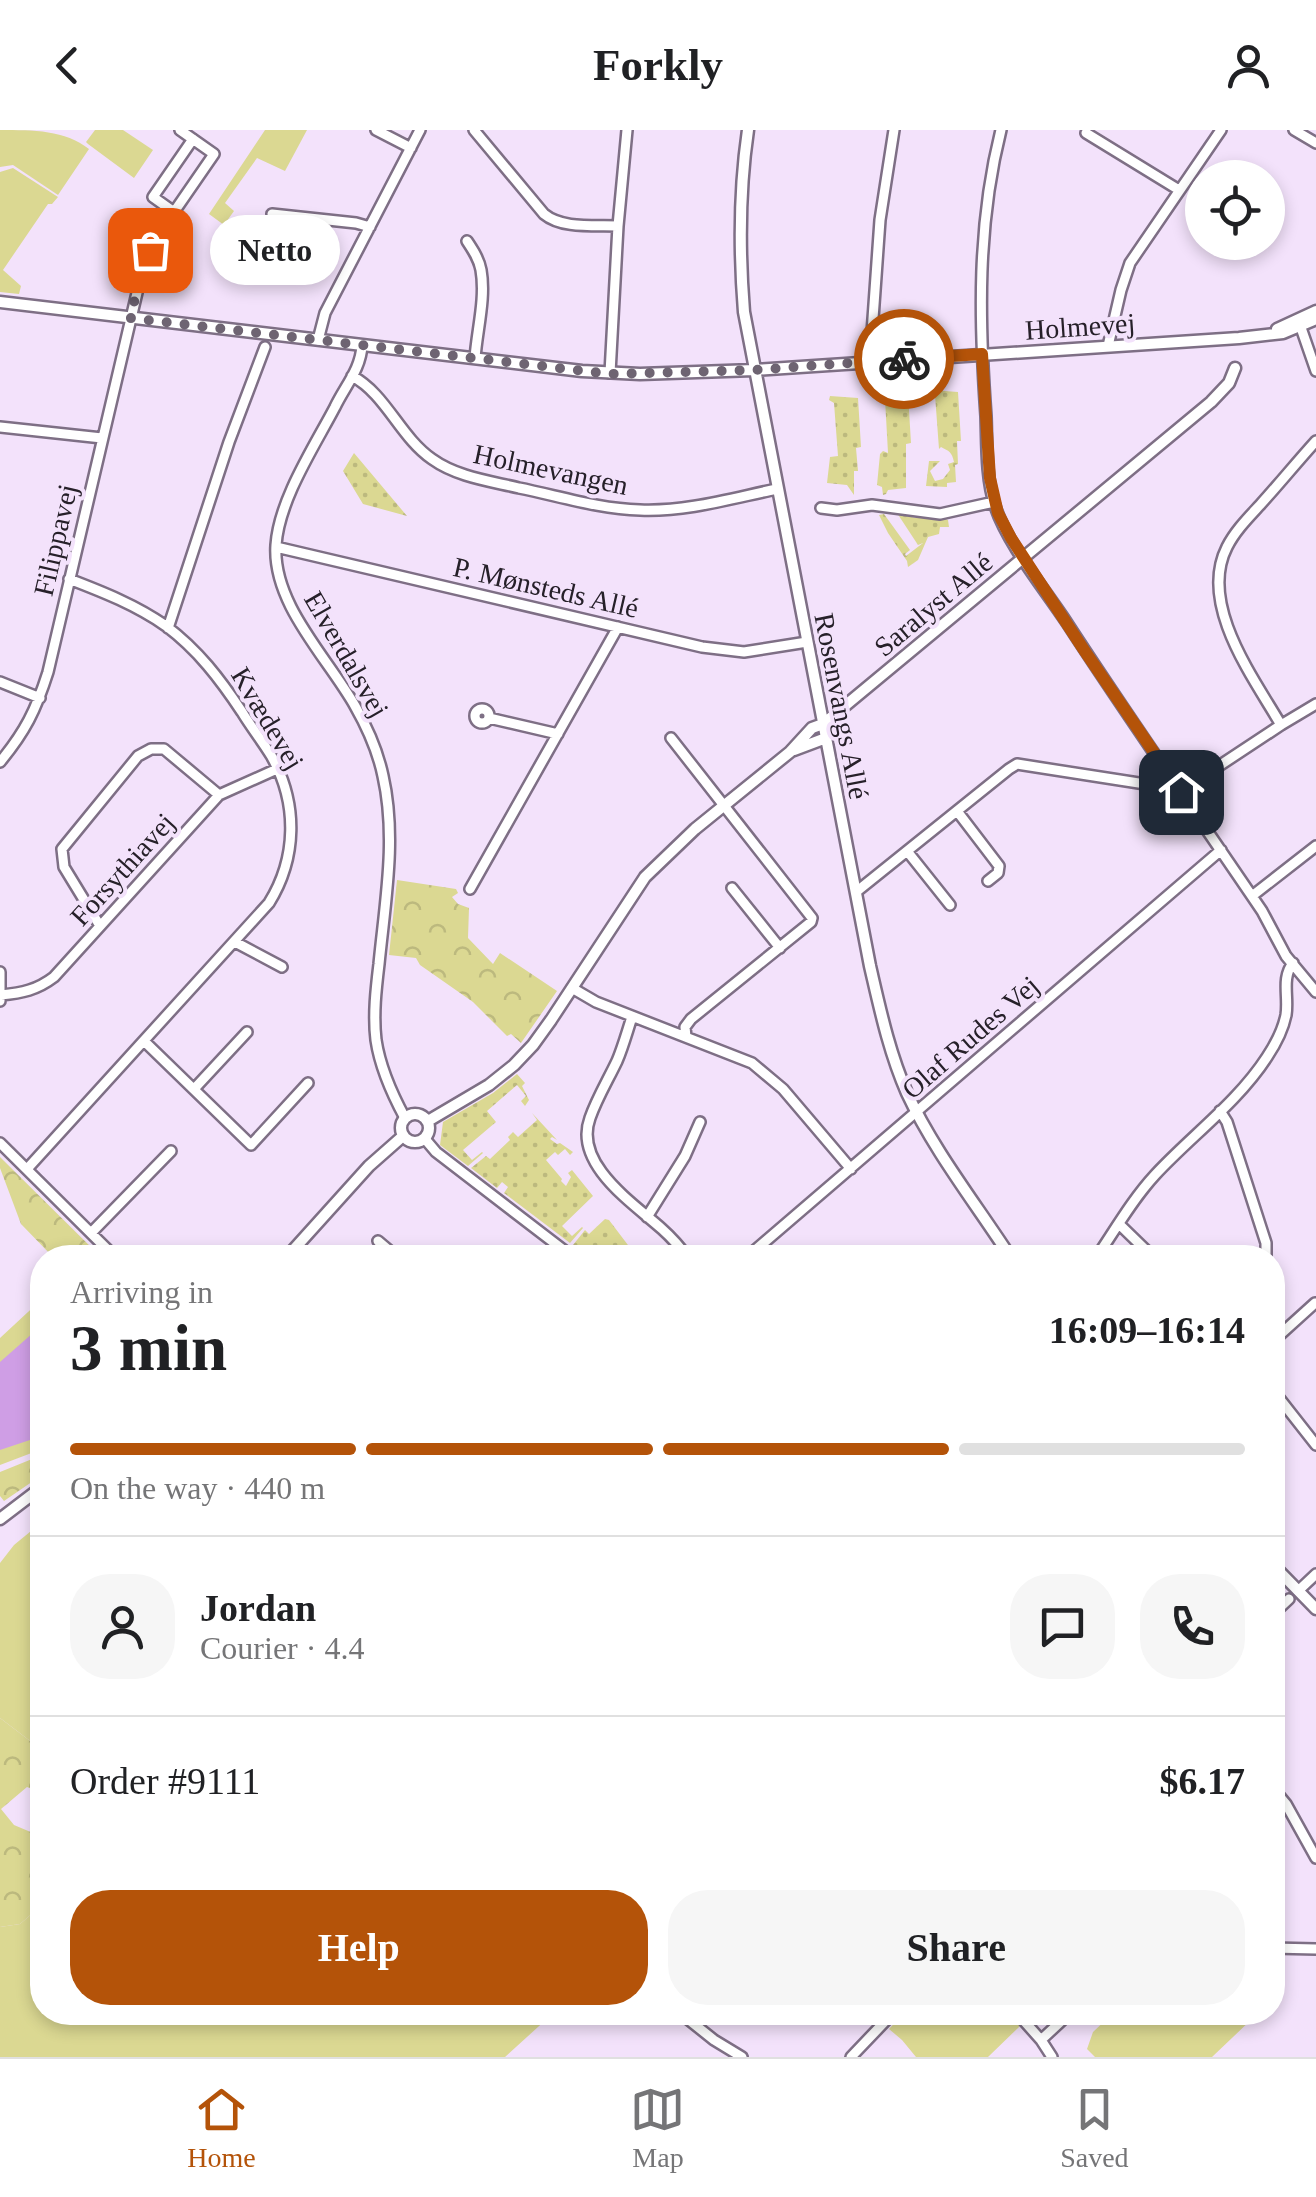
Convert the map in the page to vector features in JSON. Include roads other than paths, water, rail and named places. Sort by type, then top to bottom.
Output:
[{"type":"street","points":[[174,212],[153,198],[193,139],[180,130]]},
{"type":"street","points":[[376,130],[411,148]]},
{"type":"street","points":[[318,340],[325,313],[420,130]]},
{"type":"street","points":[[474,130],[552,220],[618,226]]},
{"type":"street","points":[[610,374],[627,130]]},
{"type":"street","name":"Rosenvangs Allé","points":[[748,130],[742,171],[740,258],[744,312],[870,966],[886,1034],[917,1112],[1002,1245]]},
{"type":"street","points":[[870,361],[880,220],[894,130]]},
{"type":"street","points":[[1001,130],[988,189],[980,287],[994,502],[1024,558],[1252,896],[1286,956],[1316,992]]},
{"type":"street","points":[[1108,346],[1130,263],[1221,130]]},
{"type":"street","points":[[1294,130],[1316,144]]},
{"type":"street","points":[[1086,133],[1179,190]]},
{"type":"street","name":"Filippavej","points":[[0,762],[22,735],[40,698],[144,263],[214,154],[193,139]]},
{"type":"street","points":[[272,214],[370,227]]},
{"type":"street","points":[[468,241],[478,258],[482,286],[475,358]]},
{"type":"street","name":"Holmevej","points":[[0,302],[610,374],[754,370],[1267,334],[1316,319]]},
{"type":"street","name":"Holmevej","points":[[1300,324],[1316,311]]},
{"type":"street","points":[[1300,324],[1316,371]]},
{"type":"street","name":"Elverdalsvej","points":[[362,345],[352,376],[290,496],[276,547],[279,576],[294,613],[358,709],[382,772],[390,837],[375,999],[376,1041],[405,1118]]},
{"type":"street","points":[[168,628],[229,442],[265,347]]},
{"type":"street","name":"Saralyst Allé","points":[[428,1121],[489,1085],[534,1045],[646,878],[672,850],[790,752],[812,728],[823,724],[1212,402],[1229,382],[1234,368]]},
{"type":"street","name":"Holmevangen","points":[[352,376],[372,392],[414,444],[440,465],[468,476],[608,508],[645,511],[777,490]]},
{"type":"street","points":[[0,427],[102,438]]},
{"type":"street","points":[[1280,725],[1236,648],[1220,598],[1220,570],[1235,534],[1316,441]]},
{"type":"street","points":[[821,508],[872,505],[940,514],[994,502]]},
{"type":"street","name":"P. Mønsteds Allé","points":[[276,547],[702,647],[754,651],[807,642]]},
{"type":"street","name":"Kvædevej","points":[[27,1169],[269,903],[285,873],[291,840],[285,790],[272,757],[210,666],[168,628],[130,604],[69,578]]},
{"type":"street","points":[[470,889],[618,627]]},
{"type":"street","points":[[0,682],[40,698]]},
{"type":"street","points":[[1181,792],[1316,704]]},
{"type":"street","points":[[489,718],[558,734]]},
{"type":"street","points":[[671,738],[811,913],[811,922],[692,1020],[686,1027],[686,1037]]},
{"type":"street","name":"Saralyst Allé","points":[[790,752],[826,738]]},
{"type":"street","points":[[100,926],[64,867],[62,850],[134,761],[150,749],[164,749],[220,796]]},
{"type":"street","points":[[856,892],[1018,764],[1158,786],[1174,780]]},
{"type":"street","name":"Forsythiavej","points":[[0,998],[27,992],[54,977],[220,796],[277,769]]},
{"type":"street","points":[[957,810],[999,866],[998,873],[988,881]]},
{"type":"street","points":[[1252,896],[1316,846]]},
{"type":"street","name":"Olaf Rudes Vej","points":[[761,1245],[1221,850]]},
{"type":"street","points":[[907,851],[950,905]]},
{"type":"street","points":[[732,888],[780,948]]},
{"type":"street","points":[[235,942],[282,967]]},
{"type":"street","points":[[1105,1245],[1154,1176],[1255,1074],[1286,1018],[1286,976],[1293,963]]},
{"type":"street","points":[[0,972],[0,998]]},
{"type":"street","points":[[572,988],[596,1002],[763,1070],[851,1169]]},
{"type":"street","points":[[632,1017],[618,1058],[589,1119],[587,1139],[594,1161],[618,1191],[677,1245]]},
{"type":"street","points":[[194,1089],[247,1032]]},
{"type":"street","points":[[144,1041],[250,1145],[308,1083]]},
{"type":"street","points":[[1220,1111],[1227,1122],[1266,1245]]},
{"type":"street","points":[[420,1114],[428,1121],[425,1139],[416,1143],[403,1136],[401,1126],[405,1118],[420,1114]]},
{"type":"street","points":[[647,1217],[686,1156],[700,1122]]},
{"type":"street","points":[[298,1245],[369,1166],[403,1136]]},
{"type":"street","points":[[425,1139],[436,1152],[557,1245]]},
{"type":"street","points":[[0,1143],[103,1245]]},
{"type":"street","points":[[91,1233],[170,1151]]},
{"type":"street","points":[[1119,1224],[1141,1245]]},
{"type":"street","points":[[378,1241],[383,1245]]},
{"type":"street","points":[[1285,1330],[1314,1302]]},
{"type":"street","points":[[1285,1406],[1316,1444]]},
{"type":"street","points":[[0,1519],[30,1496]]},
{"type":"street","points":[[1285,1603],[1316,1574]]},
{"type":"street","points":[[1285,1582],[1294,1595],[1316,1610]]},
{"type":"street","points":[[1285,1803],[1316,1858]]},
{"type":"street","points":[[1285,1948],[1316,1949]]},
{"type":"street","points":[[695,2025],[740,2057]]},
{"type":"street","points":[[850,2057],[881,2025]]},
{"type":"street","points":[[1028,2025],[1052,2057]]},
{"type":"street","points":[[1041,2040],[1057,2025]]},
{"type":"place","name":"Netto","points":[[150,250]]}]
